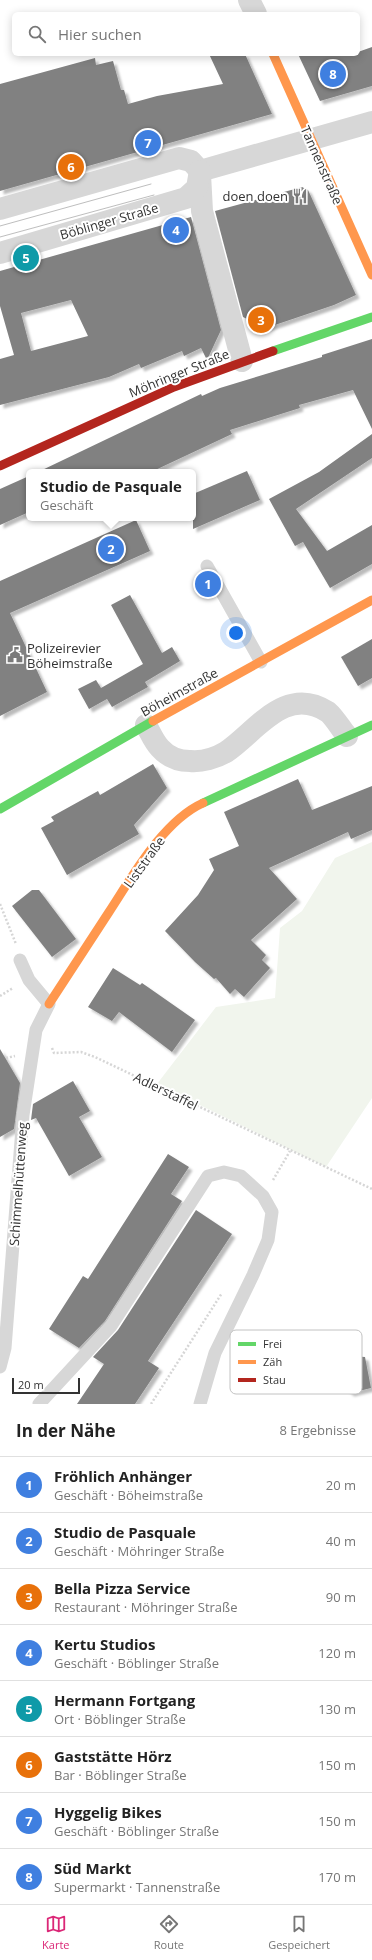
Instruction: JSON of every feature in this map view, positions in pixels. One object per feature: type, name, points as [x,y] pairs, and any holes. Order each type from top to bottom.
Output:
[{"type":"street","points":[[250,0],[255,12]]},
{"type":"street","name":"Tannenstraße","points":[[274,56],[372,275]]},
{"type":"street","points":[[200,171],[372,122]]},
{"type":"street","points":[[0,209],[179,158],[191,161],[200,171],[202,211],[242,361]]},
{"type":"street","name":"Böblinger Straße","points":[[0,253],[186,198],[197,188],[200,171]]},
{"type":"street","name":"Möhringer Straße","points":[[0,466],[174,387],[242,361],[372,317]]},
{"type":"street","name":"Böheimstraße","points":[[0,809],[146,725],[372,600]]},
{"type":"street","points":[[146,725],[160,748],[168,755],[181,761],[196,762],[225,753],[271,714],[284,707],[296,704],[313,706],[328,713],[347,736]]},
{"type":"street","name":"Liststraße","points":[[49,1004],[144,859],[154,845],[173,825],[196,806],[372,725]]},
{"type":"lane","points":[[207,566],[261,662]]},
{"type":"lane","points":[[20,960],[28,980],[49,1004]]},
{"type":"lane","name":"Schimmelhüttenweg","points":[[0,1367],[5,1348],[23,1115],[36,1030],[49,1004]]},
{"type":"lane","points":[[39,1404],[111,1326],[208,1176],[224,1172],[241,1176],[263,1196],[272,1212],[268,1240],[253,1276],[215,1353],[200,1404]]},
{"type":"path","points":[[0,904],[16,940]]},
{"type":"path","name":"Adlerstaffel","points":[[49,1044],[54,1053],[80,1052],[95,1057],[372,1189]]},
{"type":"path","points":[[263,1196],[290,1151]]},
{"type":"path","points":[[151,1404],[226,1287]]},
{"type":"shaded area","points":[[372,842],[372,1098],[326,1167],[157,1084],[216,1007],[275,998],[280,928],[302,911],[335,858]]},
{"type":"building","points":[[372,47],[372,86],[320,101],[299,56],[360,56],[360,51]]},
{"type":"building","points":[[210,56],[246,56],[272,114],[0,191],[0,84],[95,58],[96,65],[113,61],[121,90],[124,90],[128,104],[157,96],[223,84]]},
{"type":"building","points":[[302,187],[308,190],[356,295],[334,305],[266,328],[243,317],[215,211]]},
{"type":"building","points":[[191,217],[221,330],[207,360],[201,348],[184,356],[182,351],[141,368],[139,364],[109,377],[0,405],[0,359],[14,355],[0,306],[0,271]],"holes":[[[71,300],[88,336],[31,351],[21,313]]]},
{"type":"building","points":[[372,339],[372,429],[353,390],[299,405],[300,408],[230,430],[232,434],[157,469],[44,469],[201,394],[202,396],[220,388],[322,357],[322,355]]},
{"type":"building","points":[[372,434],[372,458],[296,509],[327,551],[372,525],[372,564],[330,588],[303,542],[295,546],[269,499],[319,472]]},
{"type":"building","points":[[247,471],[260,500],[193,529],[193,521],[196,521],[196,493]]},
{"type":"building","points":[[26,477],[26,513],[0,525],[0,489]]},
{"type":"building","points":[[134,521],[136,521],[150,551],[10,613],[47,692],[0,716],[0,581]]},
{"type":"building","points":[[130,595],[162,653],[172,647],[180,661],[145,682],[148,687],[112,707],[107,699],[89,709],[78,689],[96,680],[101,688],[143,664],[111,605]]},
{"type":"building","points":[[372,639],[372,678],[358,686],[341,657]]},
{"type":"building","points":[[153,764],[167,788],[134,825],[139,834],[67,875],[41,828],[54,821],[51,817],[98,791],[100,795]]},
{"type":"building","points":[[298,779],[312,810],[372,786],[372,830],[351,839],[348,832],[269,868],[297,899],[251,940],[266,955],[262,960],[270,968],[244,997],[235,989],[230,994],[216,978],[214,979],[195,962],[165,931],[198,895],[214,870],[209,859],[239,846],[224,812]]},
{"type":"building","points":[[32,890],[39,890],[76,939],[52,957],[12,906]]},
{"type":"building","points":[[113,968],[140,985],[142,983],[195,1020],[172,1052],[119,1012],[112,1021],[88,1007]]},
{"type":"building","points":[[0,1049],[20,1083],[14,1129],[0,1137]]},
{"type":"building","points":[[73,1081],[90,1111],[79,1117],[102,1157],[69,1176],[36,1118],[31,1120],[33,1104]]},
{"type":"building","points":[[168,1154],[189,1167],[171,1194],[182,1201],[105,1321],[79,1348],[49,1329],[83,1276],[88,1279]]},
{"type":"building","points":[[196,1210],[232,1234],[148,1361],[159,1368],[135,1404],[77,1404],[104,1364],[93,1357],[118,1330]]},
{"type":"building","points":[[362,1357],[365,1357],[371,1388],[362,1390]]},
{"type":"tram line","points":[[0,226],[151,184]]},
{"type":"tram line","points":[[0,237],[154,195]]},
{"type":"traffic: fast","points":[[273,351],[372,317]]},
{"type":"traffic: fast","points":[[0,809],[153,721]]},
{"type":"traffic: fast","points":[[203,803],[372,725]]},
{"type":"traffic: slow","points":[[274,56],[372,275]]},
{"type":"traffic: slow","points":[[153,721],[372,600]]},
{"type":"traffic: slow","points":[[49,1004],[138,867],[150,851],[162,836],[188,811],[203,803]]},
{"type":"traffic: jam","points":[[0,466],[174,387],[273,351]]},
{"type":"place","name":"Süd Markt","points":[[333,74]]},
{"type":"place","name":"Hyggelig Bikes","points":[[148,143]]},
{"type":"place","name":"Gaststätte Hörz","points":[[71,167]]},
{"type":"place","name":"doen doen","points":[[300,196]]},
{"type":"place","name":"Kertu Studios","points":[[176,230]]},
{"type":"place","name":"Hermann Fortgang","points":[[26,258]]},
{"type":"place","name":"Bella Pizza Service","points":[[261,320]]},
{"type":"place","name":"Studio de Pasquale","points":[[111,549]]},
{"type":"place","name":"Fröhlich Anhänger","points":[[208,584]]},
{"type":"place","name":"Polizeirevier Böheimstraße","points":[[15,655]]}]
